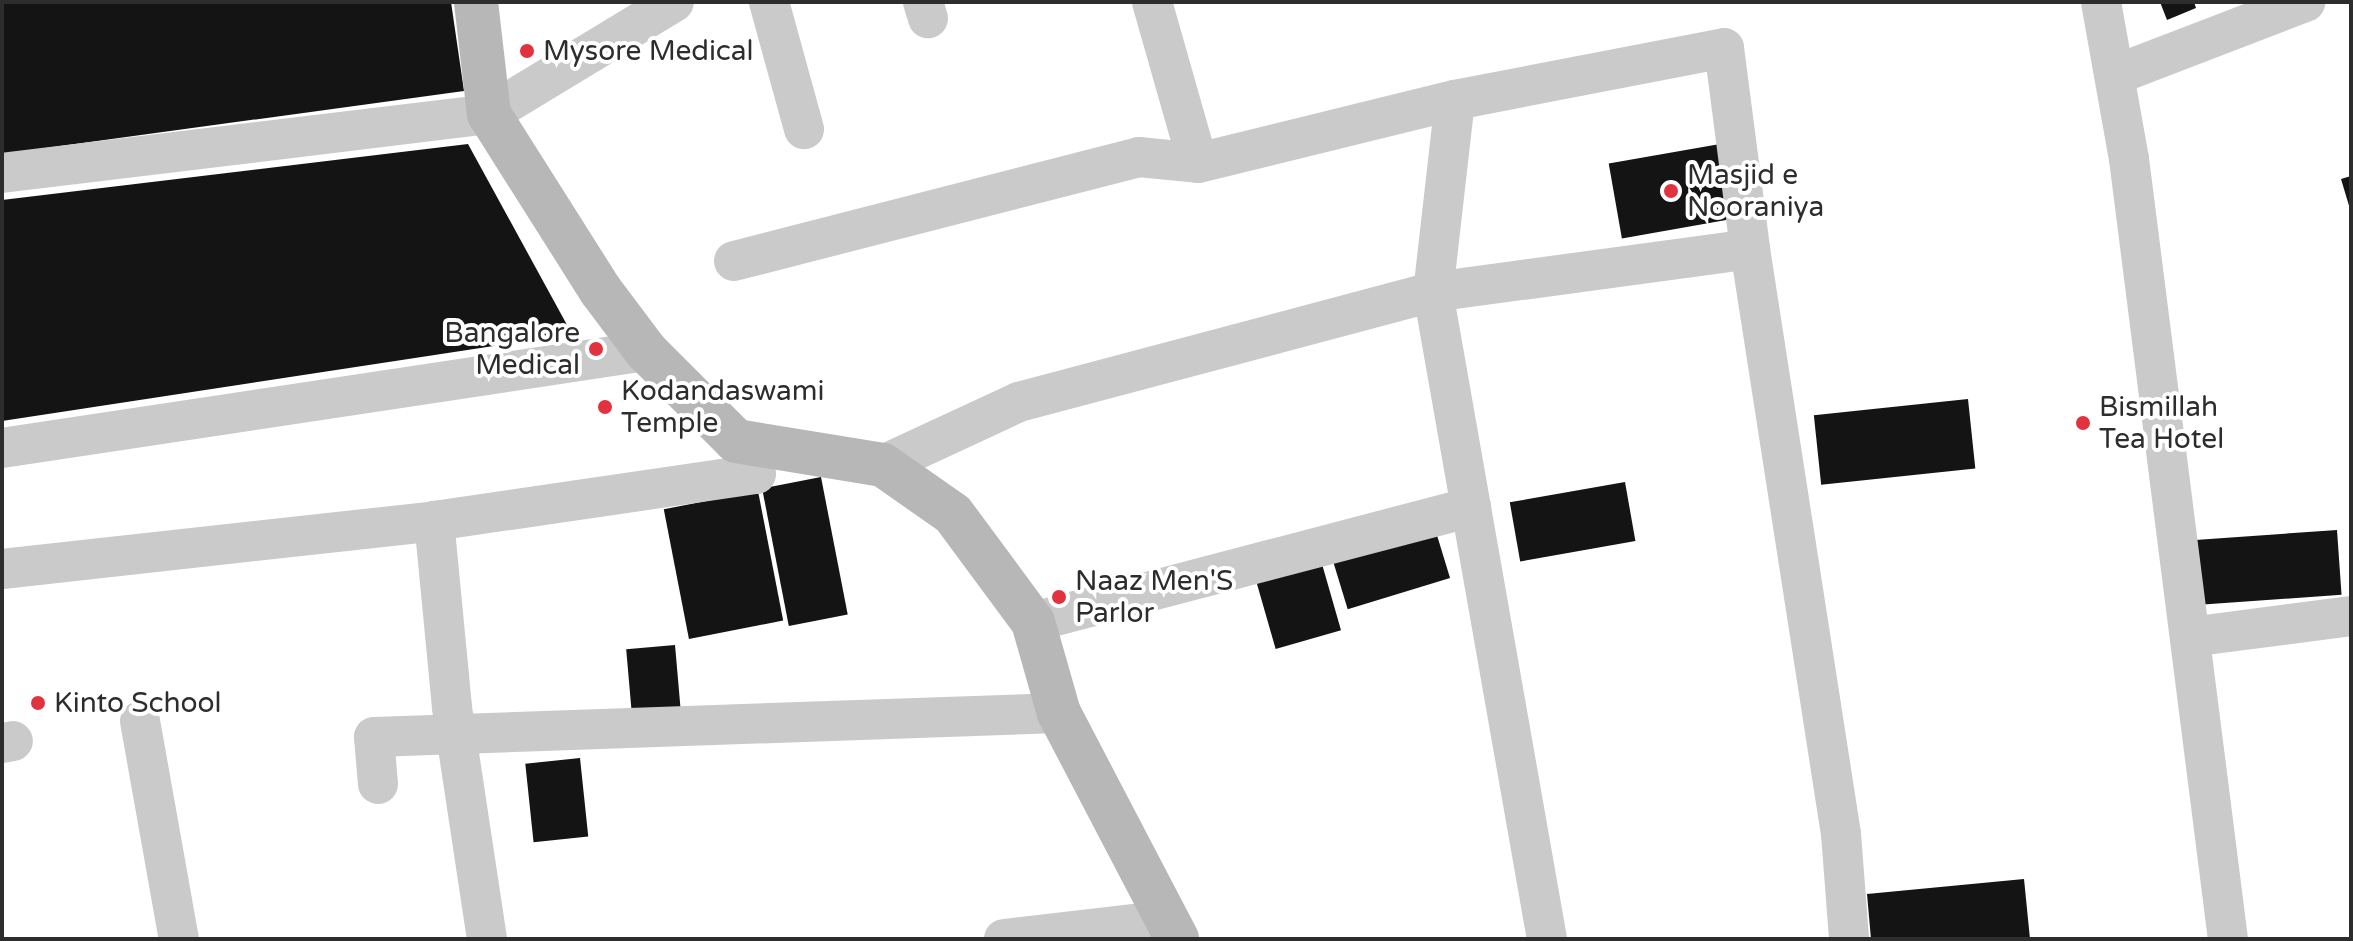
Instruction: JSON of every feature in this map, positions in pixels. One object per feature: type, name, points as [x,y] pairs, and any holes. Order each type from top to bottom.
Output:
[{"type":"street","points":[[2,569],[434,521],[756,474],[736,441],[646,351],[601,291],[489,114],[476,2]]},
{"type":"street","points":[[2,173],[489,114],[674,2]]},
{"type":"street","points":[[769,2],[804,129]]},
{"type":"street","points":[[1152,2],[1198,163]]},
{"type":"street","points":[[2101,2],[2115,75],[2228,939]]},
{"type":"street","points":[[2115,75],[2305,2]]},
{"type":"street","points":[[734,261],[1139,157],[1198,163],[1455,100],[1724,48],[1750,249],[1841,834],[1849,939]]},
{"type":"street","points":[[1455,100],[1433,292],[1547,939]]},
{"type":"street","points":[[883,465],[1019,402],[1433,292],[1750,249]]},
{"type":"street","points":[[2,448],[646,351]]},
{"type":"street","points":[[736,441],[883,465],[953,514],[1033,622],[1059,713],[1173,929],[1004,939]]},
{"type":"street","points":[[1033,622],[1471,507]]},
{"type":"street","points":[[434,521],[457,735],[487,939]]},
{"type":"street","points":[[2190,637],[2351,616]]},
{"type":"street","points":[[378,784],[374,737],[1059,713]]},
{"type":"street","points":[[140,721],[179,939]]},
{"type":"building","points":[[2,2],[451,2],[464,91],[2,154]]},
{"type":"building","points":[[2160,2],[2194,2],[2196,8],[2167,20]]},
{"type":"building","points":[[468,144],[572,334],[2,421],[2,200]]},
{"type":"building","name":"Masjid e Nooraniya","points":[[1720,144],[1733,219],[1622,238],[1609,164]]},
{"type":"building","points":[[2351,176],[2351,209],[2350,209],[2341,179]]},
{"type":"building","points":[[1968,399],[1975,469],[1821,485],[1814,415]]},
{"type":"building","points":[[821,477],[848,614],[789,626],[762,488]]},
{"type":"building","points":[[1625,482],[1635,541],[1520,561],[1510,502]]},
{"type":"building","points":[[758,491],[783,621],[689,639],[664,509]]},
{"type":"building","points":[[2337,530],[2342,595],[2200,605],[2195,540]]},
{"type":"building","points":[[1436,532],[1450,578],[1348,609],[1334,563]]},
{"type":"building","points":[[1322,564],[1341,630],[1276,649],[1257,583]]},
{"type":"building","points":[[675,645],[681,717],[632,721],[626,649]]},
{"type":"building","points":[[580,758],[588,837],[534,842],[525,764]]},
{"type":"building","points":[[2024,879],[2030,939],[1871,939],[1867,894]]},
{"type":"place","name":"Mysore Medical","points":[[527,51]]},
{"type":"place","name":"Masjid e Nooraniya","points":[[1671,191]]},
{"type":"place","name":"Bangalore Medical","points":[[596,349]]},
{"type":"place","name":"Kodandaswami Temple","points":[[605,407]]},
{"type":"place","name":"Bismillah Tea Hotel","points":[[2083,423]]},
{"type":"place","name":"Naaz Men'S Parlor","points":[[1059,597]]},
{"type":"place","name":"Kinto School","points":[[38,703]]}]
